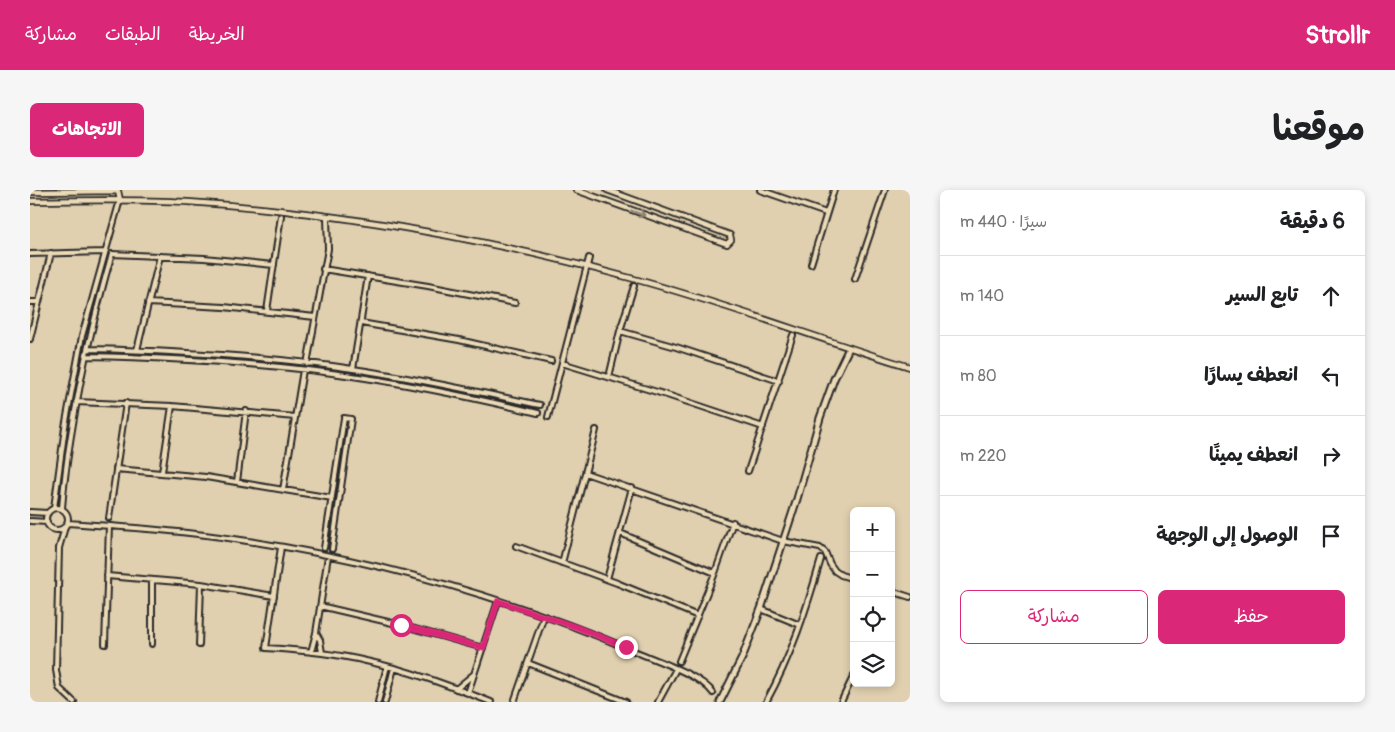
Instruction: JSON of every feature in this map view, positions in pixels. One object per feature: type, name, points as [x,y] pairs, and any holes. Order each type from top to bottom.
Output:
[{"type":"main road","points":[[720,702],[742,658],[760,609],[802,482],[820,418],[834,379],[849,348]]},
{"type":"street","points":[[576,190],[728,244],[731,240],[730,235],[607,190]]},
{"type":"street","points":[[760,190],[826,213]]},
{"type":"street","points":[[811,264],[834,190]]},
{"type":"street","points":[[855,280],[886,190]]},
{"type":"street","points":[[30,192],[118,191],[120,200],[87,313],[75,366],[54,508]]},
{"type":"street","points":[[30,201],[120,200],[226,205],[327,217],[482,242],[587,266],[698,298],[910,367]]},
{"type":"street","points":[[268,311],[281,216]]},
{"type":"street","points":[[307,364],[328,244],[327,217]]},
{"type":"street","points":[[30,254],[104,252]]},
{"type":"street","points":[[30,339],[52,254]]},
{"type":"street","points":[[74,702],[59,688],[56,668],[59,548],[68,522],[68,515],[62,508],[76,402],[96,308],[112,254],[226,259],[274,265]]},
{"type":"street","points":[[137,350],[160,256]]},
{"type":"street","points":[[548,417],[589,258]]},
{"type":"street","points":[[323,269],[515,303]]},
{"type":"street","points":[[353,368],[368,276]]},
{"type":"street","points":[[609,377],[620,331],[634,286]]},
{"type":"street","points":[[30,302],[39,302]]},
{"type":"street","points":[[148,303],[268,311],[315,317]]},
{"type":"street","points":[[360,323],[459,340],[551,361]]},
{"type":"street","points":[[620,331],[676,347],[779,382]]},
{"type":"street","points":[[748,471],[793,335]]},
{"type":"street","points":[[88,349],[214,354],[353,368],[540,405]]},
{"type":"street","points":[[112,356],[114,349]]},
{"type":"street","points":[[86,356],[216,361],[303,370],[414,386],[538,412]]},
{"type":"street","points":[[562,362],[763,427]]},
{"type":"street","points":[[283,490],[303,370]]},
{"type":"street","points":[[516,408],[518,400]]},
{"type":"street","points":[[76,402],[126,403],[246,411],[295,417]]},
{"type":"street","points":[[109,518],[126,403]]},
{"type":"street","points":[[162,472],[172,406]]},
{"type":"street","points":[[237,482],[246,411]]},
{"type":"street","points":[[324,548],[344,418],[351,419],[332,549]]},
{"type":"street","points":[[562,563],[596,430]]},
{"type":"street","points":[[116,469],[162,472],[237,482],[332,498]]},
{"type":"street","points":[[585,473],[783,540],[808,544],[822,549],[835,571],[850,578]]},
{"type":"street","points":[[607,579],[632,488]]},
{"type":"street","points":[[30,512],[48,513],[54,508],[62,508]]},
{"type":"street","points":[[48,513],[47,522],[51,528],[55,530],[65,527]]},
{"type":"street","points":[[30,521],[47,522]]},
{"type":"street","points":[[68,522],[200,534],[328,556],[420,578],[498,601],[601,637],[676,669],[698,680],[714,693]]},
{"type":"street","points":[[679,661],[716,574],[732,522]]},
{"type":"street","points":[[328,524],[335,525]]},
{"type":"street","points":[[104,644],[109,526]]},
{"type":"street","points":[[620,533],[716,574]]},
{"type":"street","points":[[516,546],[607,579],[698,616]]},
{"type":"street","points":[[281,547],[266,648],[322,653],[387,666],[456,688],[490,702]]},
{"type":"street","points":[[311,652],[328,556]]},
{"type":"street","points":[[774,702],[767,700],[785,666],[822,559]]},
{"type":"street","points":[[107,576],[201,584],[274,596]]},
{"type":"street","points":[[152,580],[152,644]]},
{"type":"street","points":[[199,645],[201,584]]},
{"type":"street","points":[[895,592],[910,597]]},
{"type":"street","points":[[468,693],[498,601]]},
{"type":"street","points":[[320,606],[401,625],[483,648]]},
{"type":"street","points":[[760,609],[800,625]]},
{"type":"street","points":[[514,702],[544,616]]},
{"type":"street","points":[[316,632],[322,653]]},
{"type":"street","points":[[528,662],[626,702]]},
{"type":"street","points":[[378,702],[387,666]]},
{"type":"street","points":[[385,702],[394,668]]},
{"type":"street","points":[[658,702],[676,669]]},
{"type":"street","points":[[456,688],[474,674]]},
{"type":"street","points":[[841,702],[850,683]]},
{"type":"route","points":[[401,625],[483,648],[498,601],[576,627],[626,647]]}]
